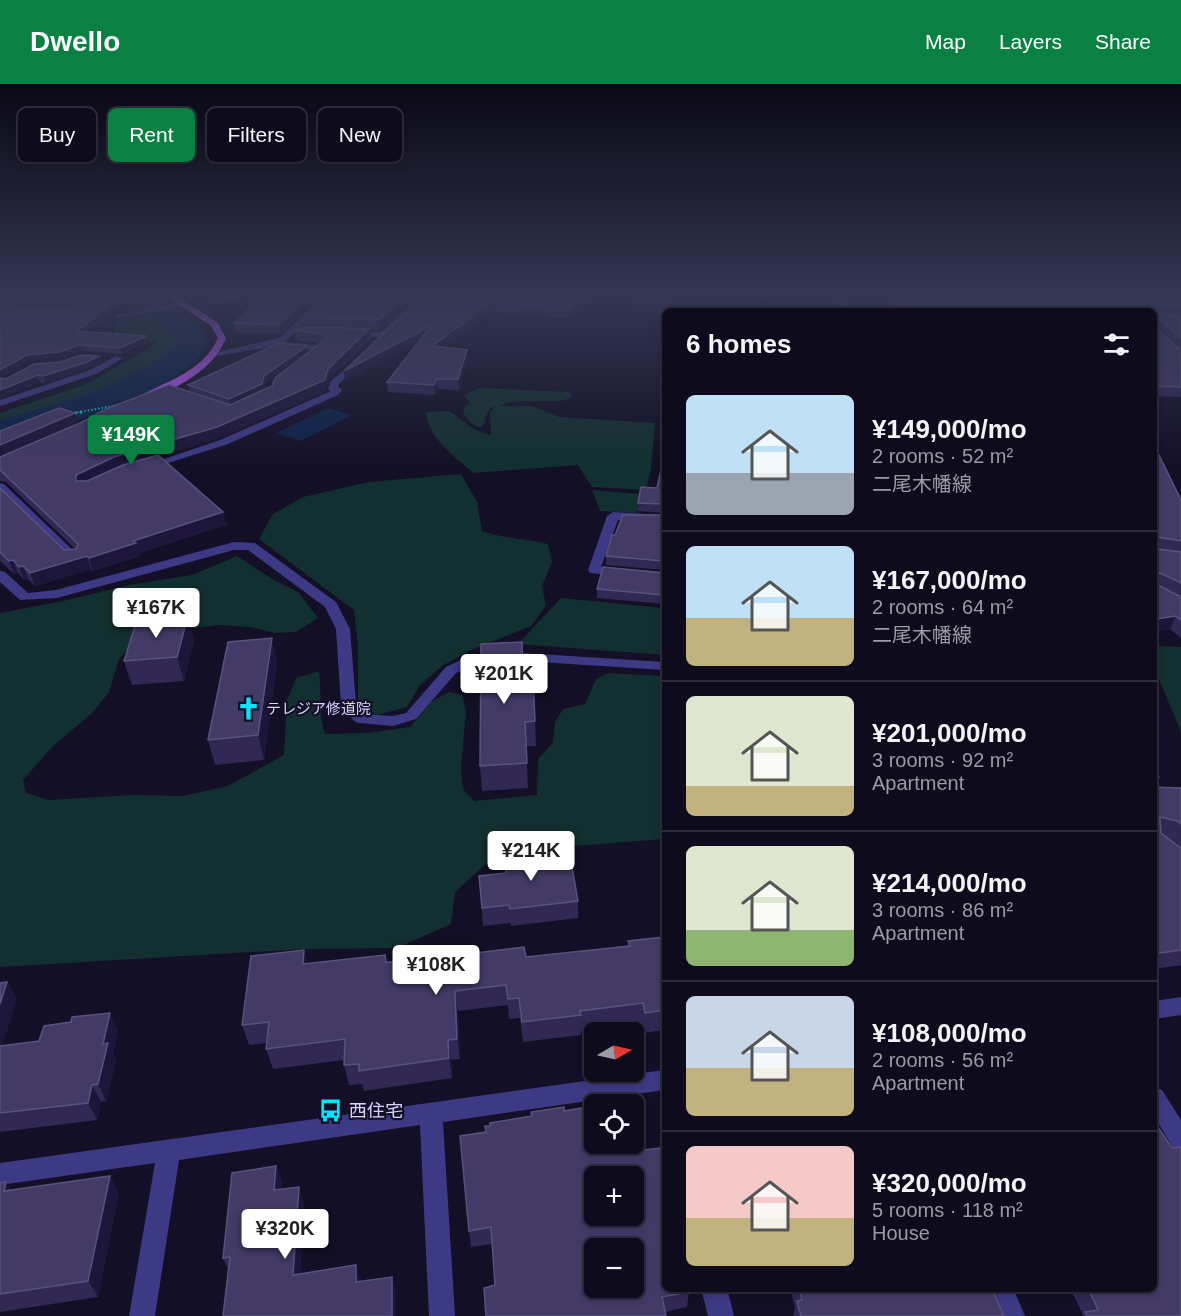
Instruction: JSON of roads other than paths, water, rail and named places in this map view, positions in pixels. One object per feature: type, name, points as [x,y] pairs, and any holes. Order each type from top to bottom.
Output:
[{"type":"main road","points":[[133,402],[201,366],[217,353]]},
{"type":"street","points":[[304,361],[316,352]]},
{"type":"street","points":[[133,470],[224,442],[335,393],[337,390],[333,388],[334,383],[365,352]]},
{"type":"street","points":[[0,403],[93,372],[119,358],[100,357]]},
{"type":"street","points":[[24,383],[34,384],[40,389]]},
{"type":"street","points":[[163,387],[181,393]]},
{"type":"street","points":[[0,486],[74,558]]},
{"type":"street","points":[[662,519],[613,516],[594,570],[662,576]]},
{"type":"street","points":[[0,575],[25,597],[57,594],[234,546],[252,546],[332,604],[343,629],[349,705],[359,718],[393,721],[411,716],[451,670],[470,661],[492,655],[662,666]]},
{"type":"street","points":[[1157,1010],[1181,1006]]},
{"type":"street","points":[[0,1174],[432,1112],[662,1083]]},
{"type":"street","points":[[1157,1102],[1181,1140]]},
{"type":"street","points":[[432,1112],[442,1316]]},
{"type":"street","points":[[142,1316],[169,1149]]},
{"type":"street","points":[[715,1292],[721,1316]]},
{"type":"street","points":[[1002,1292],[1012,1316]]},
{"type":"water","points":[[328,408],[352,415],[301,441],[276,433]]},
{"type":"waterway","points":[[0,431],[77,409],[126,391],[150,379],[185,352]]},
{"type":"place","name":"テレジア修道院","points":[[248,708]]},
{"type":"place","name":"西住宅","points":[[331,1111]]}]
